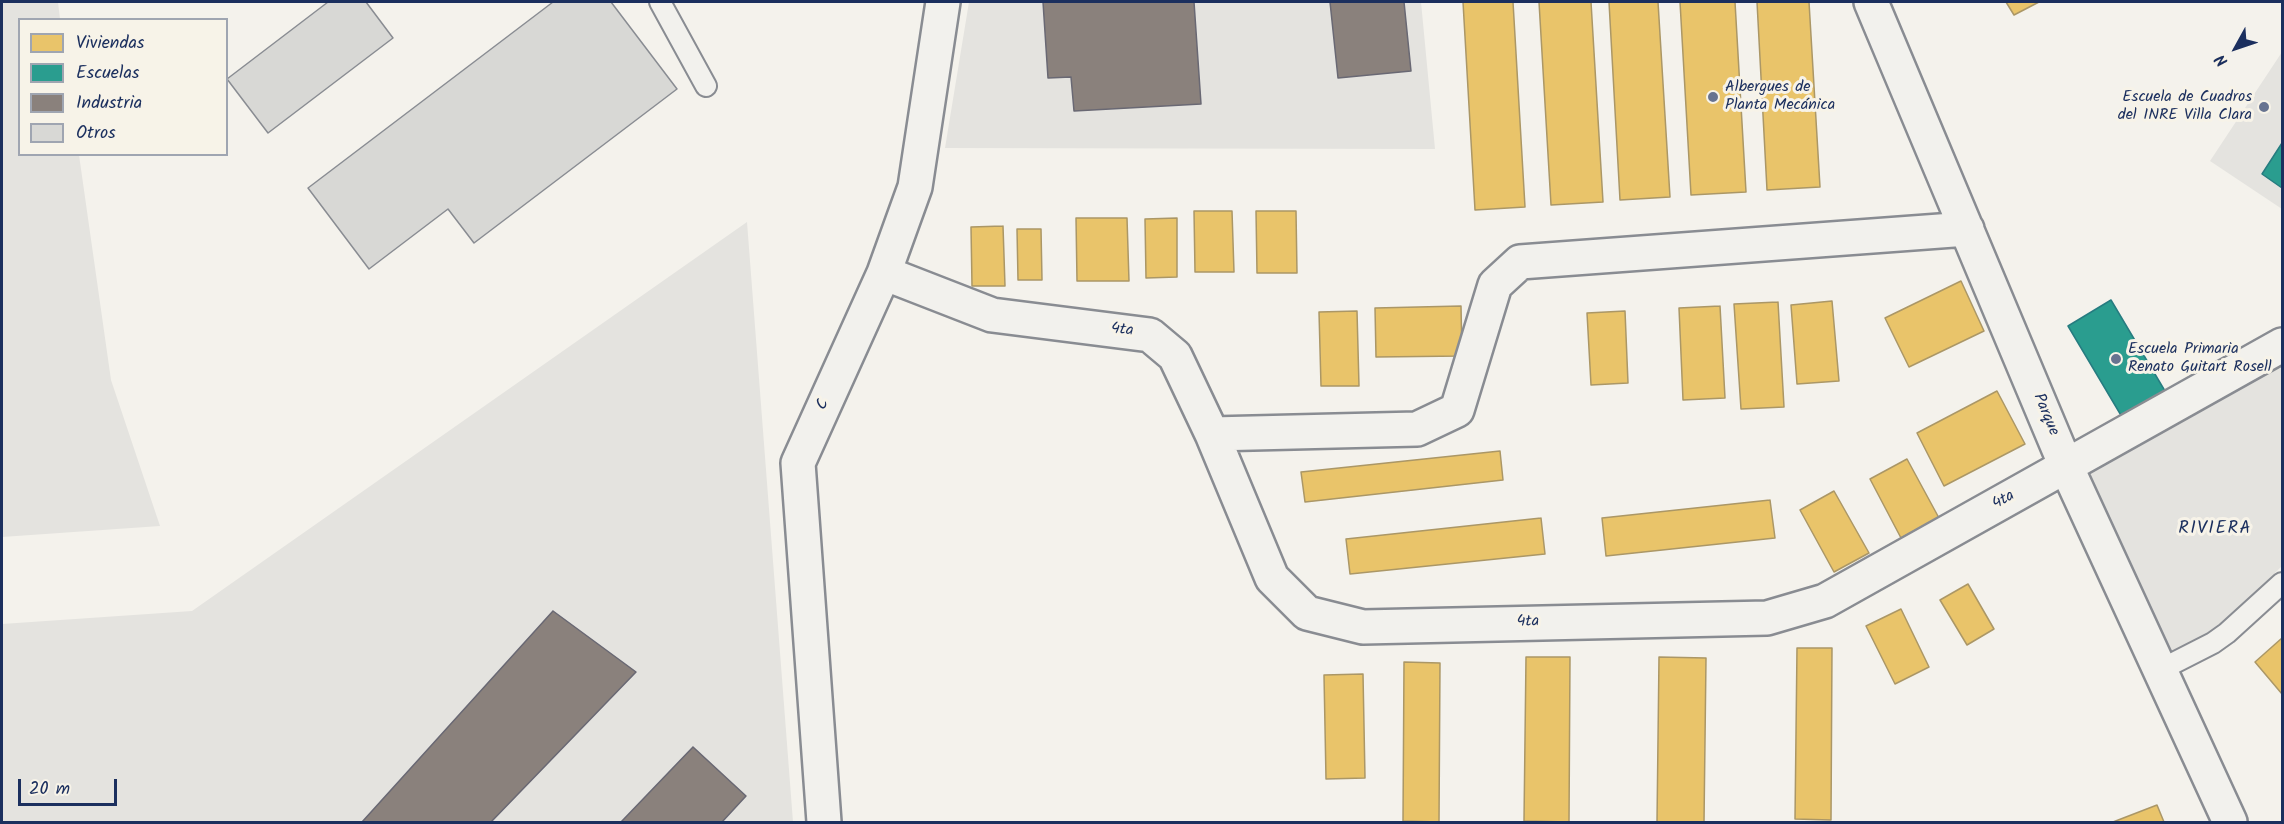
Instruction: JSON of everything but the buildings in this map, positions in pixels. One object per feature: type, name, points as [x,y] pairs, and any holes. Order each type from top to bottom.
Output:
[{"type":"street","name":"C","points":[[824,822],[798,463],[884,273],[915,187],[943,2]]},
{"type":"street","name":"Parque","points":[[1871,2],[2066,466],[2230,822]]},
{"type":"street","points":[[1212,434],[1417,429],[1457,410],[1495,285],[1520,262],[1967,229]]},
{"type":"street","name":"4ta","points":[[884,273],[992,315],[1150,335],[1175,356],[1212,434],[1272,578],[1307,612],[1363,627],[1767,618],[1825,602],[2283,345]]},
{"type":"lane","points":[[660,2],[706,86]]},
{"type":"lane","points":[[2160,670],[2220,638],[2283,583]]},
{"type":"shaded area","points":[[2,2],[58,2],[60,18],[18,18],[18,156],[79,156],[111,380],[160,526],[2,537]]},
{"type":"shaded area","points":[[969,2],[1421,2],[1435,149],[945,148]]},
{"type":"shaded area","name":"Escuela de Cuadros del INRE Villa Clara","points":[[2282,52],[2282,209],[2210,161]]},
{"type":"shaded area","points":[[747,222],[793,822],[2,822],[2,624],[192,611]]},
{"type":"shaded area","points":[[2282,358],[2282,566],[2222,625],[2166,653],[2078,466]]},
{"type":"place","name":"Albergues de Planta Mecánica","points":[[1713,97]]},
{"type":"place","name":"Escuela de Cuadros del INRE Villa Clara","points":[[2264,107]]},
{"type":"place","name":"Escuela Primaria Renato Guitart Rosell","points":[[2116,359]]},
{"type":"district","name":"RIVIERA","points":[[2215,530]]}]
